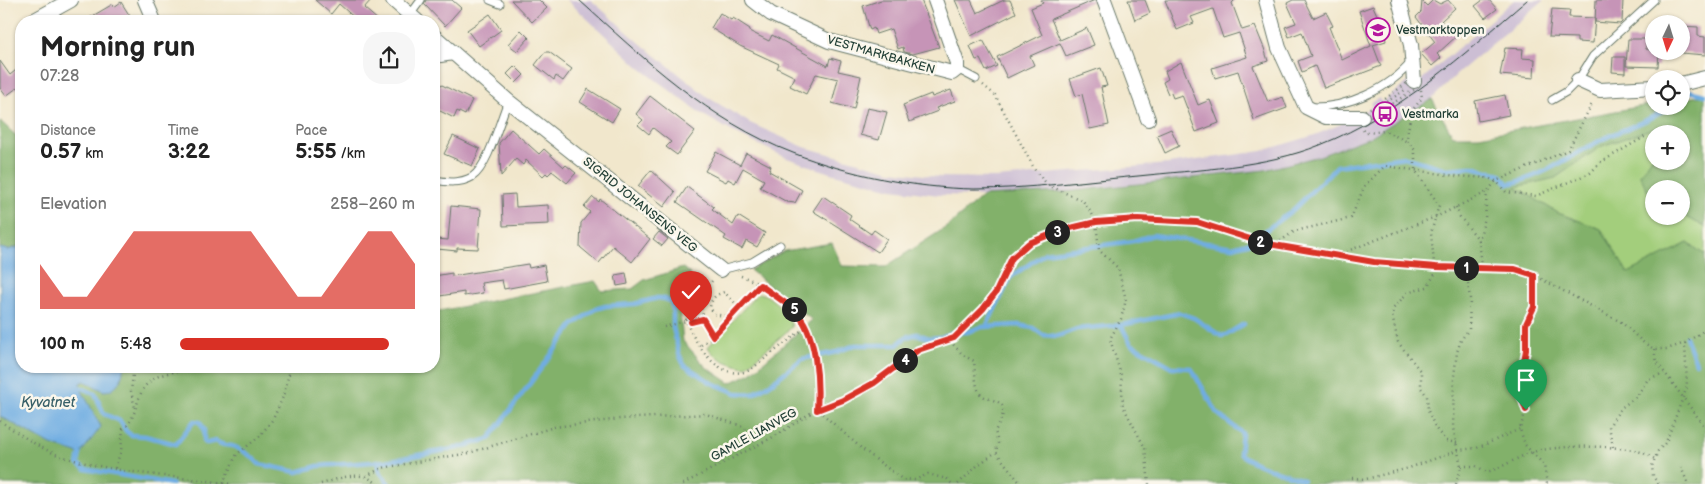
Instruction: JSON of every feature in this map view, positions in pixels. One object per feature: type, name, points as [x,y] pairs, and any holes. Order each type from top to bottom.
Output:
[{"type":"street","points":[[44,15],[71,0]]},
{"type":"street","points":[[145,0],[151,15]]},
{"type":"street","points":[[393,0],[410,15]]},
{"type":"street","name":"VESTMARKBAKKEN","points":[[753,0],[771,14],[829,41],[945,73],[952,73],[957,69]]},
{"type":"street","points":[[935,0],[957,63],[957,69]]},
{"type":"street","points":[[1104,0],[1148,119]]},
{"type":"street","points":[[1266,0],[1279,48],[1304,104],[1326,117],[1362,116]]},
{"type":"street","points":[[1400,0],[1413,59],[1412,83]]},
{"type":"street","name":"SIGRID JOHANSENS VEG","points":[[440,41],[508,100],[721,270]]},
{"type":"street","points":[[440,55],[454,53]]},
{"type":"street","points":[[1690,82],[1705,78]]},
{"type":"street","points":[[1578,80],[1600,90],[1645,88]]},
{"type":"lane","points":[[415,15],[421,0]]},
{"type":"lane","points":[[490,0],[500,4]]},
{"type":"lane","points":[[1552,100],[1566,92],[1578,80],[1593,56],[1654,0]]},
{"type":"lane","points":[[1304,104],[1338,103],[1367,94],[1389,83],[1404,72],[1413,59]]},
{"type":"lane","points":[[957,69],[976,79]]},
{"type":"lane","points":[[440,181],[451,183],[471,178],[482,167],[508,100]]},
{"type":"lane","points":[[721,270],[752,262],[780,245]]},
{"type":"path","points":[[976,79],[995,95],[1036,172],[1048,185],[1083,201],[1096,222],[1099,250],[1118,268],[1126,300],[1121,319],[1110,339],[1121,375],[1122,406],[1145,448],[1149,484]]},
{"type":"path","points":[[1412,83],[1414,90],[1388,108],[1364,121],[1362,116],[1382,106],[1412,83]]},
{"type":"path","points":[[1408,142],[1411,112],[1422,98],[1421,89],[1412,83]]},
{"type":"path","points":[[1275,245],[1295,231],[1351,218],[1365,185],[1385,166],[1496,181],[1568,150],[1600,90]]},
{"type":"path","points":[[1380,131],[1408,142],[1415,150],[1415,170],[1439,205],[1438,216],[1431,233],[1436,267],[1434,274],[1427,287],[1407,293],[1393,309],[1392,315],[1398,342],[1421,372],[1421,388],[1427,396],[1428,411],[1436,429],[1446,441],[1458,443]]},
{"type":"path","points":[[1496,181],[1506,192],[1536,196],[1590,173],[1601,162],[1645,137]]},
{"type":"path","points":[[1336,255],[1438,216],[1487,192],[1496,181]]},
{"type":"path","points":[[1482,266],[1479,240],[1485,218],[1487,192]]},
{"type":"path","points":[[1456,207],[1460,218],[1479,240]]},
{"type":"path","name":"GAMLE LIANVEG","points":[[683,484],[817,410],[843,400],[874,383],[918,350],[950,340],[983,309],[996,292],[1012,258],[1029,243],[1062,230],[1096,222],[1138,219],[1197,222],[1275,245]]},
{"type":"path","points":[[1275,245],[1374,262],[1436,267],[1466,268],[1482,266],[1515,269],[1534,275],[1621,322],[1644,343],[1654,349],[1667,349],[1685,343],[1705,330]]},
{"type":"path","points":[[1456,484],[1461,466],[1454,428],[1454,376],[1457,352],[1461,340],[1469,329],[1470,299],[1466,268]]},
{"type":"path","points":[[713,336],[703,319],[700,301],[705,289],[721,270],[744,276],[760,285],[795,311],[806,327],[817,371],[817,410],[902,479],[915,480],[928,474],[947,479],[952,484]]},
{"type":"path","points":[[1534,275],[1534,307],[1526,324],[1526,350],[1519,389],[1526,410],[1520,429],[1525,445],[1544,465],[1547,484]]},
{"type":"path","points":[[701,345],[713,336],[738,306],[760,285]]},
{"type":"path","points":[[730,316],[714,314],[710,307],[712,300],[717,294],[724,292],[738,306]]},
{"type":"path","points":[[672,296],[700,301]]},
{"type":"path","points":[[688,300],[686,321],[710,361],[731,372],[743,373],[750,370],[806,327]]},
{"type":"path","points":[[664,327],[668,324],[686,321],[694,322],[703,319]]},
{"type":"path","points":[[950,340],[963,355],[974,360],[978,391],[982,396],[996,399],[1003,408],[1002,420],[995,432],[998,443],[996,452],[978,465],[958,484]]},
{"type":"path","points":[[1658,484],[1653,476],[1652,466],[1666,442],[1687,386],[1685,343]]},
{"type":"path","points":[[1654,349],[1656,361],[1705,427]]},
{"type":"path","points":[[133,373],[131,391],[135,409]]},
{"type":"path","points":[[115,468],[121,451],[123,429],[129,426],[140,396],[149,382],[160,375],[171,373]]},
{"type":"path","points":[[223,483],[237,454],[259,437],[273,419],[283,398],[289,373]]},
{"type":"path","points":[[1614,448],[1609,426],[1621,408],[1638,396],[1648,379],[1664,373]]},
{"type":"path","points":[[366,476],[382,468],[469,453],[554,427],[630,419],[706,414],[744,427],[757,444]]},
{"type":"path","points":[[0,422],[49,451],[64,457],[115,468],[231,484]]},
{"type":"path","points":[[1352,478],[1366,479],[1400,470],[1459,450],[1476,448],[1520,429]]},
{"type":"path","points":[[1461,466],[1476,466],[1487,472],[1506,466],[1533,452],[1554,448],[1614,448],[1639,451],[1655,459]]},
{"type":"path","points":[[996,452],[1021,484]]},
{"type":"path","points":[[1681,467],[1688,484]]},
{"type":"path","points":[[320,484],[354,475],[366,476],[377,484]]},
{"type":"shaded area","points":[[567,0],[591,0],[640,43],[709,98],[750,123],[804,147],[891,171],[939,177],[996,178],[1168,164],[1262,151],[1315,135],[1341,124],[1366,110],[1372,106],[1371,103],[1379,98],[1381,102],[1408,82],[1420,81],[1514,0],[1544,0],[1456,75],[1432,99],[1370,137],[1320,156],[1265,170],[1066,192],[983,196],[939,195],[892,189],[830,173],[787,158],[738,135],[700,113],[640,68]]},
{"type":"green space","points":[[1705,95],[1705,227],[1690,219],[1690,180],[1645,180],[1645,186],[1640,175],[1645,168],[1645,170],[1690,170],[1690,125],[1645,125],[1645,131],[1602,146],[1555,178],[1516,187],[1558,213],[1601,229],[1628,273],[1688,243],[1705,255],[1705,484],[0,484],[0,416],[51,445],[80,387],[80,383],[84,381],[104,391],[121,380],[122,373],[440,373],[440,311],[595,281],[602,291],[632,289],[644,280],[683,268],[690,274],[679,303],[683,341],[706,367],[730,383],[751,373],[812,320],[750,270],[784,251],[832,243],[842,266],[885,267],[948,226],[983,196],[1066,192],[1265,170],[1320,156],[1370,137],[1432,99],[1453,136],[1479,136],[1645,106],[1645,115],[1690,115],[1690,98]]},
{"type":"green space","points":[[0,121],[15,135],[15,247],[8,250],[0,248]]},
{"type":"green space","points":[[1645,130],[1645,168],[1640,175],[1645,184],[1645,225],[1690,225],[1690,219],[1705,227],[1705,255],[1688,243],[1628,274],[1601,229],[1558,213],[1515,187],[1555,178],[1602,146]]},
{"type":"green space","points":[[758,293],[769,297],[779,306],[788,317],[792,327],[746,367],[719,358],[708,347]]},
{"type":"water","name":"Kyvatnet","points":[[0,248],[8,250],[15,248],[15,373],[122,373],[121,380],[112,390],[104,391],[84,381],[80,383],[80,387],[101,427],[80,454],[51,445],[0,416]]},
{"type":"building","points":[[315,0],[371,0],[364,8],[372,15],[351,15],[339,4],[331,14]]},
{"type":"building","points":[[426,0],[452,0],[461,8],[445,26],[440,21],[440,15],[434,15],[424,4]]},
{"type":"building","points":[[511,0],[539,0],[547,8],[532,22]]},
{"type":"building","points":[[881,0],[921,0],[939,47],[913,54],[904,52],[903,47],[898,49],[891,29],[876,34],[874,28],[870,30],[863,6]]},
{"type":"building","points":[[955,0],[971,0],[977,13],[1004,0],[1010,0],[1016,13],[971,36]]},
{"type":"building","points":[[1041,0],[1095,0],[1051,19],[1060,40],[1087,28],[1094,45],[1066,56],[1060,43],[1030,56],[1034,65],[1007,78],[997,57],[1042,35],[1031,8],[1043,3]]},
{"type":"building","points":[[1128,0],[1145,0],[1150,13],[1135,20]]},
{"type":"building","points":[[1165,0],[1235,0],[1232,3],[1242,30],[1255,26],[1264,48],[1268,61],[1253,66],[1268,102],[1283,97],[1287,108],[1254,120],[1238,71],[1215,78],[1212,68],[1247,57],[1239,33],[1223,38],[1213,9],[1191,17],[1194,23],[1177,30]]},
{"type":"building","points":[[1293,0],[1304,0],[1313,18],[1326,12],[1333,26],[1329,27],[1342,60],[1371,46],[1359,11],[1373,6],[1386,35],[1386,41],[1373,45],[1381,66],[1324,88],[1315,66],[1302,72],[1298,61],[1311,56],[1302,32],[1289,37],[1285,27],[1296,23],[1287,3]]},
{"type":"building","points":[[1433,0],[1440,4],[1448,0],[1455,8],[1441,21],[1449,29],[1452,27],[1459,34],[1437,54],[1441,58],[1432,66],[1421,54],[1435,42],[1416,17],[1421,12],[1422,1],[1427,6]]},
{"type":"building","points":[[1483,0],[1489,0],[1497,9],[1485,18],[1475,6]]},
{"type":"building","points":[[1596,0],[1623,0],[1622,22],[1620,24],[1595,22]]},
{"type":"building","points":[[121,2],[129,15],[94,15],[113,4],[114,7]]},
{"type":"building","points":[[1552,9],[1570,10],[1569,17],[1595,18],[1593,43],[1577,42],[1577,38],[1549,37]]},
{"type":"building","points":[[720,13],[731,20],[733,18],[750,29],[749,31],[769,41],[772,35],[828,66],[830,58],[841,61],[838,71],[861,76],[854,109],[832,103],[838,79],[816,74],[806,94],[790,86],[795,77],[777,68],[779,64],[740,46],[711,28]]},
{"type":"building","points":[[490,14],[501,30],[479,46],[467,30]]},
{"type":"building","points":[[1690,27],[1698,27],[1698,36],[1705,37],[1705,55],[1690,54]]},
{"type":"building","points":[[521,30],[529,38],[517,51],[508,44]]},
{"type":"building","points":[[1628,39],[1645,39],[1645,60],[1658,60],[1658,67],[1626,66]]},
{"type":"building","points":[[983,40],[997,66],[986,71],[980,59],[976,60],[970,46]]},
{"type":"building","points":[[1505,48],[1523,49],[1522,58],[1535,59],[1534,78],[1500,75]]},
{"type":"building","points":[[545,52],[549,52],[572,69],[563,81],[556,76],[554,80],[535,65]]},
{"type":"building","points":[[1613,57],[1625,57],[1625,73],[1612,72]]},
{"type":"building","points":[[0,61],[10,75],[15,71],[15,89],[6,96],[0,88]]},
{"type":"building","points":[[1181,62],[1198,105],[1210,100],[1219,123],[1196,132],[1182,95],[1173,98],[1171,93],[1168,94],[1163,82],[1168,79],[1165,71]]},
{"type":"building","points":[[515,66],[524,75],[516,83],[507,74]]},
{"type":"building","points":[[1101,68],[1107,86],[1101,87],[1109,125],[1090,129],[1082,94],[1076,96],[1070,79]]},
{"type":"building","points":[[440,84],[472,100],[465,115],[457,111],[454,118],[440,111]]},
{"type":"building","points":[[588,89],[620,109],[612,122],[580,102]]},
{"type":"building","points":[[951,90],[955,101],[936,108],[938,111],[909,122],[903,105],[931,94],[932,97]]},
{"type":"building","points":[[1505,95],[1509,115],[1478,121],[1475,101]]},
{"type":"building","points":[[650,96],[695,131],[677,155],[666,147],[671,142],[653,128],[649,134],[638,125],[643,120],[636,114]]},
{"type":"building","points":[[867,108],[887,112],[879,140],[860,135]]},
{"type":"building","points":[[511,129],[539,154],[544,149],[564,167],[566,165],[576,173],[567,183],[552,171],[548,175],[546,173],[543,176],[526,160],[523,165],[516,159],[501,176],[499,143]]},
{"type":"building","points":[[1171,129],[1179,146],[1165,153],[1157,135]]},
{"type":"building","points":[[453,136],[480,149],[472,166],[444,154]]},
{"type":"building","points":[[716,152],[740,165],[746,153],[771,166],[769,171],[802,190],[795,203],[787,202],[760,187],[764,180],[743,168],[735,183],[728,179],[726,182],[705,171]]},
{"type":"building","points":[[651,170],[675,192],[664,207],[638,186]]},
{"type":"building","points":[[687,187],[714,207],[712,209],[733,225],[738,216],[765,233],[757,247],[746,241],[742,249],[724,239],[726,236],[677,202]]},
{"type":"building","points":[[515,194],[516,207],[548,205],[549,224],[503,226],[502,195]]},
{"type":"building","points":[[823,196],[851,215],[849,219],[871,234],[874,230],[887,239],[878,252],[813,211]]},
{"type":"building","points":[[593,197],[599,202],[600,199],[650,239],[632,262],[613,246],[599,263],[580,247],[581,223],[590,212],[584,207]]},
{"type":"building","points":[[451,206],[481,209],[478,249],[457,248],[457,251],[440,249],[440,239],[448,240]]},
{"type":"building","points":[[659,232],[668,239],[662,246],[653,239]]},
{"type":"building","points":[[528,264],[529,268],[544,265],[547,281],[504,289],[502,280],[481,283],[483,293],[464,296],[464,292],[440,296],[440,275],[452,273],[452,276]]},
{"type":"building","points":[[626,273],[628,284],[617,286],[615,275]]},
{"type":"waterway","points":[[1690,91],[1705,95]]},
{"type":"waterway","points":[[1257,237],[1294,209],[1337,166],[1405,157],[1446,169],[1472,167],[1500,174],[1508,184],[1546,171],[1605,138],[1656,115]]},
{"type":"waterway","points":[[986,327],[1011,277],[1045,253],[1133,241],[1153,235],[1233,247],[1251,242]]},
{"type":"waterway","points":[[80,387],[95,394],[104,414],[120,421],[131,435],[145,436],[176,444],[194,421],[200,422],[204,430],[204,442],[216,441],[223,445],[235,447],[248,454],[259,464],[297,472],[318,466],[386,461],[458,448],[489,439],[573,325],[595,309],[606,306],[634,304],[658,298],[671,302],[673,327],[679,354],[684,365],[712,383],[736,393],[753,394],[770,384],[802,359],[837,352],[855,345],[897,345],[906,337],[917,334],[929,338],[941,337],[951,333],[967,332],[982,327],[1018,325],[1033,328],[1043,335],[1058,336],[1077,329],[1121,325],[1131,344],[1172,367],[1191,368],[1217,413],[1242,433],[1240,454],[1262,466],[1303,480]]},
{"type":"waterway","points":[[1121,325],[1180,313],[1194,318],[1221,336],[1244,324]]},
{"type":"waterway","points":[[1686,337],[1696,363]]},
{"type":"waterway","points":[[80,454],[78,464],[85,469],[172,484]]},
{"type":"waterway","points":[[377,461],[380,472],[389,484]]},
{"type":"tram line","points":[[579,0],[679,87],[733,124],[762,140],[815,161],[859,174],[905,183],[974,189],[1036,186],[1207,169],[1254,163],[1320,145],[1350,132],[1404,100],[1455,62],[1527,0]]},
{"type":"place","name":"Vestmarktoppen","points":[[1378,30]]},
{"type":"place","name":"Vestmarka","points":[[1385,114]]},
{"type":"route","points":[[691,322],[703,319],[713,336],[738,306],[760,285],[795,311],[806,327],[817,371],[817,410],[843,400],[874,383],[918,350],[954,338],[983,309],[996,292],[1012,258],[1029,243],[1062,230],[1096,222],[1138,219],[1197,222],[1263,243],[1374,262],[1436,267],[1466,268],[1482,266],[1515,269],[1534,275],[1534,307],[1526,324],[1526,350],[1519,389],[1526,410]]}]
